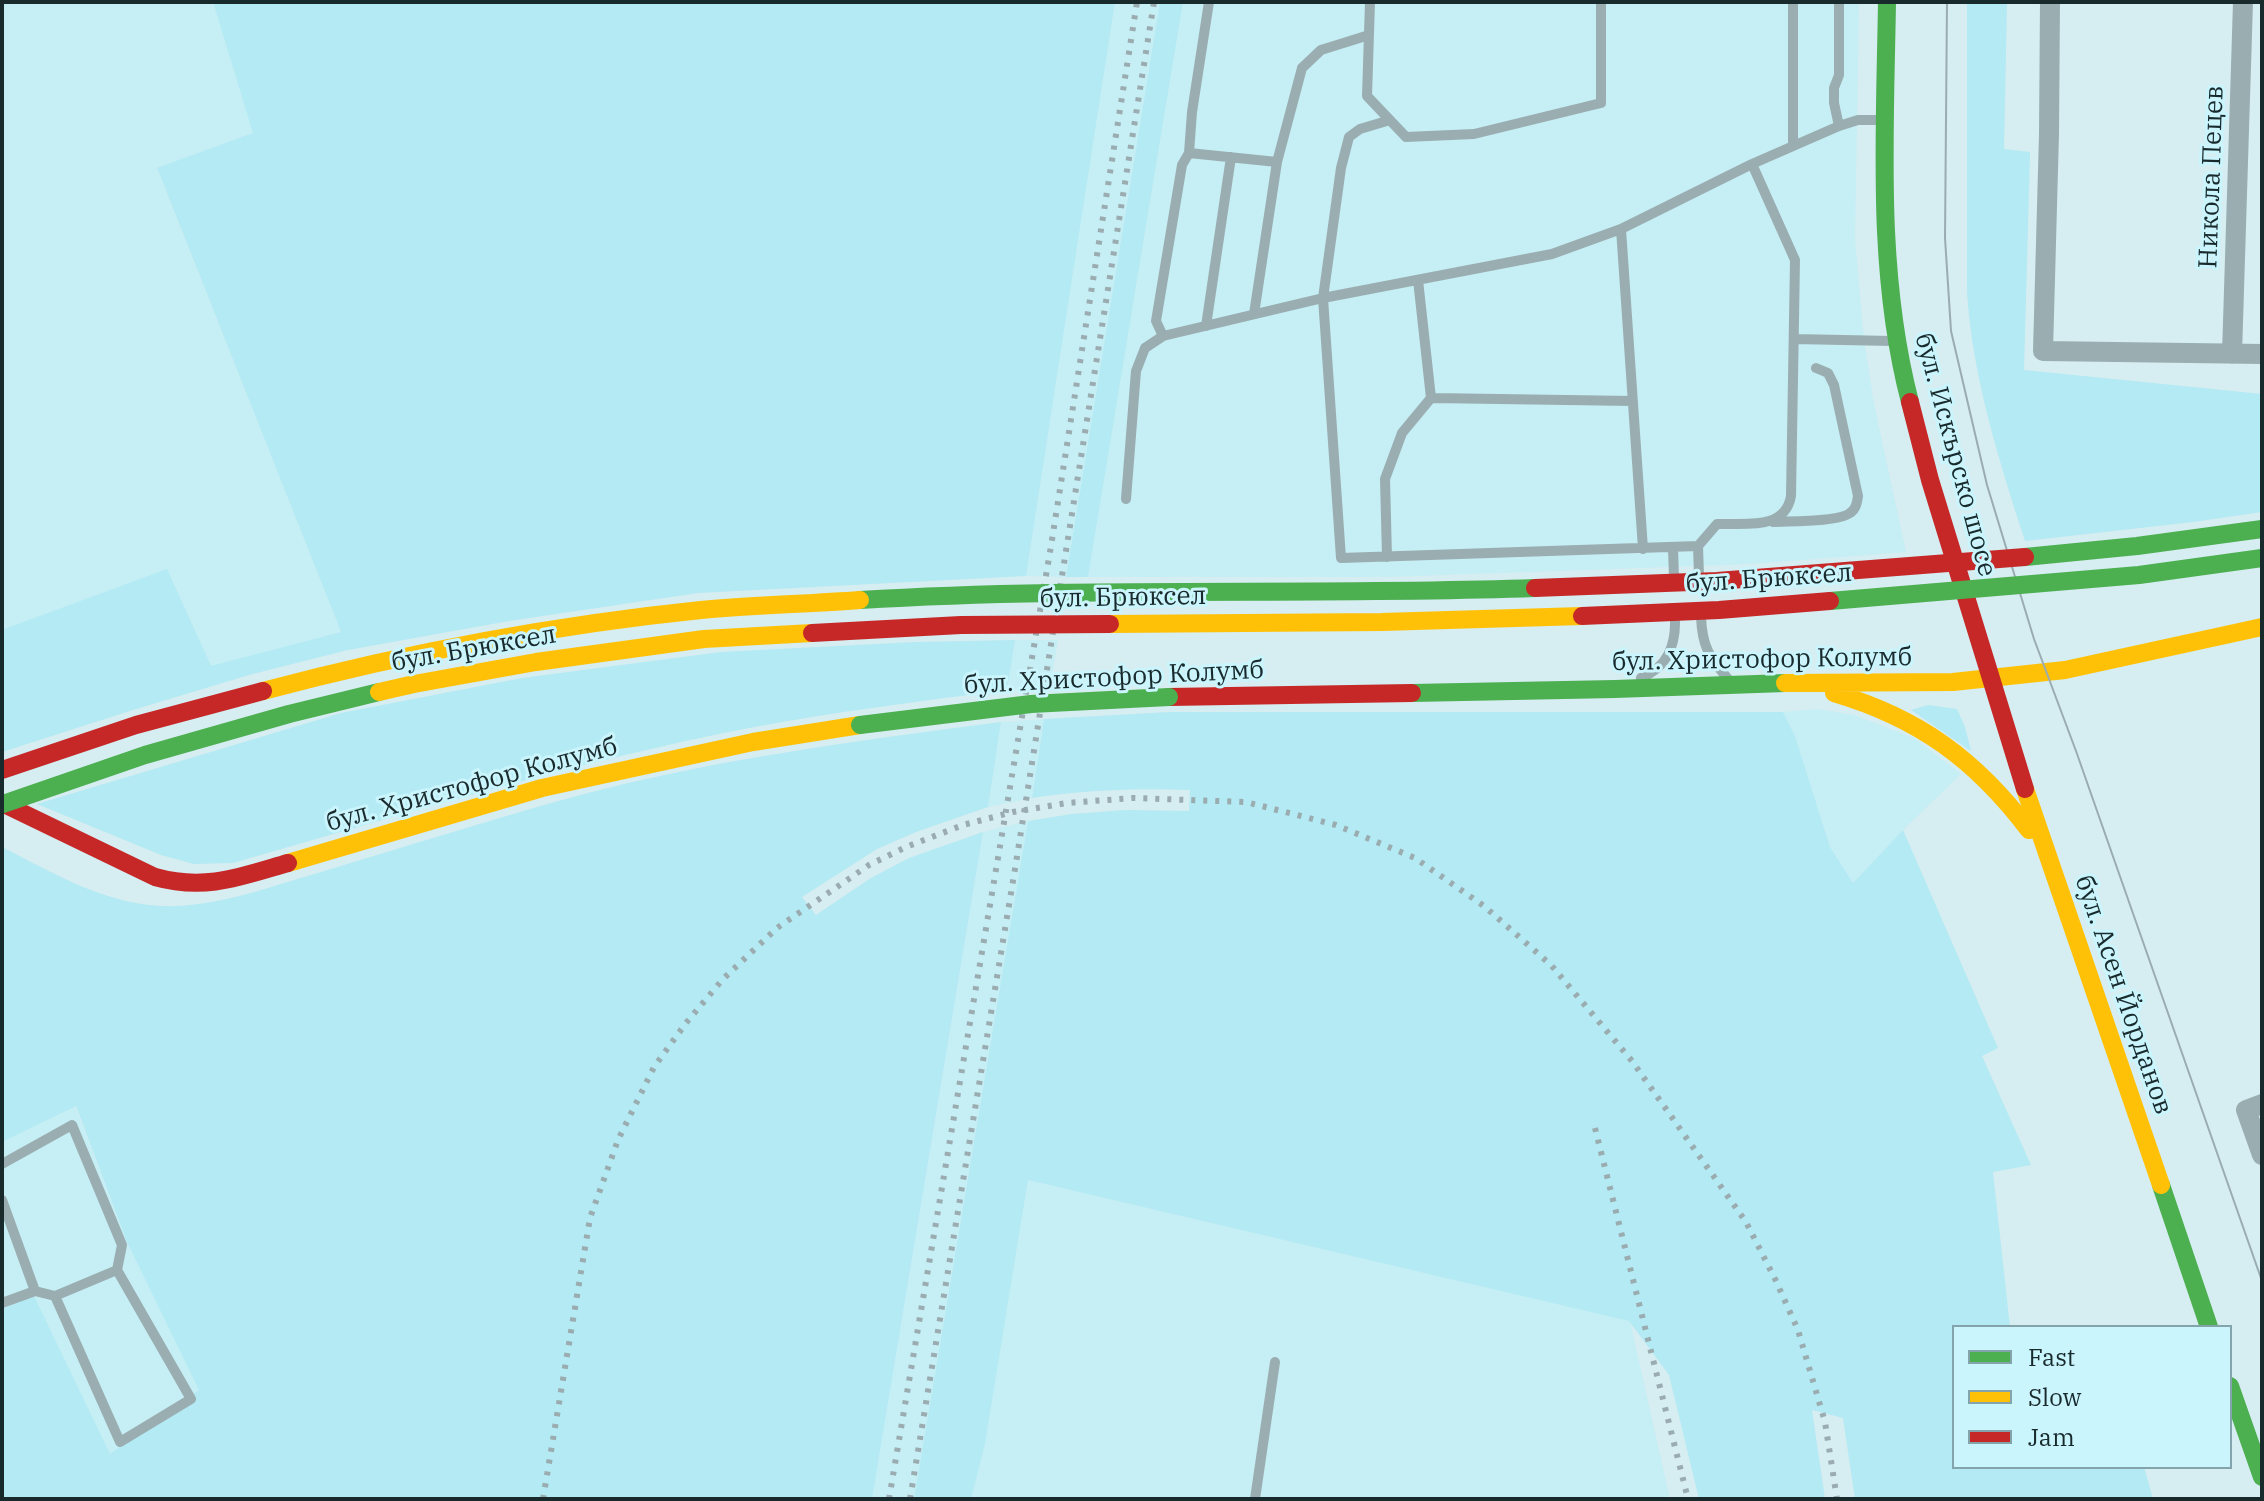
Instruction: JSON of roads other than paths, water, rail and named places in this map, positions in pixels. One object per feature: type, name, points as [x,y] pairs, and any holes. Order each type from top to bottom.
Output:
[{"type":"main road","name":"бул. Искърско шосе","points":[[1887,2],[1884,196],[1896,341],[1930,480],[1991,679]]},
{"type":"main road","name":"бул. Брюксел","points":[[2,770],[136,725],[410,656],[541,631],[702,610],[962,594],[1428,592],[1627,586],[2006,559],[2262,529]]},
{"type":"main road","name":"бул. Брюксел","points":[[2,804],[145,755],[289,714],[414,684],[536,662],[704,639],[961,625],[1382,622],[1704,611],[2123,577],[2262,558]]},
{"type":"main road","name":"бул. Христофор Колумб","points":[[2,804],[155,877],[201,885],[227,881],[542,788],[753,742],[860,725],[1031,704],[1169,697],[1953,682],[2065,670],[2262,627]]},
{"type":"main road","name":"бул. Асен Йорданов","points":[[1991,679],[2208,1325]]},
{"type":"main road","points":[[1785,683],[1864,700],[1907,720],[1945,743],[1976,768],[2010,803],[2049,858]]},
{"type":"main road","points":[[2232,1392],[2262,1477]]},
{"type":"street","points":[[2050,2],[2043,351],[2262,354]]},
{"type":"street","name":"Никола Пецев","points":[[2232,354],[2243,2]]},
{"type":"street","points":[[2262,1104],[2246,1110],[2262,1155]]},
{"type":"lane","points":[[1163,336],[1156,321],[1182,165],[1189,153],[1192,112],[1209,2]]},
{"type":"lane","points":[[1370,2],[1367,96],[1406,137],[1474,134],[1601,103],[1601,2]]},
{"type":"lane","points":[[1793,2],[1793,145]]},
{"type":"lane","points":[[1839,2],[1839,75],[1834,88],[1834,103],[1839,126]]},
{"type":"lane","points":[[1254,314],[1277,162],[1302,68],[1321,50],[1369,35]]},
{"type":"lane","points":[[1390,120],[1360,129],[1349,137],[1341,168],[1323,298],[1341,558],[1698,546]]},
{"type":"lane","points":[[1126,499],[1136,371],[1145,348],[1163,336],[1323,298],[1552,254],[1621,229],[1752,164],[1839,126],[1858,120],[1885,120]]},
{"type":"lane","points":[[1189,153],[1277,162]]},
{"type":"lane","points":[[1206,326],[1231,157]]},
{"type":"lane","points":[[1752,164],[1795,260],[1791,496],[1781,517],[1766,522]]},
{"type":"lane","points":[[1621,229],[1643,549]]},
{"type":"lane","points":[[1387,557],[1385,479],[1402,433],[1431,398],[1418,280]]},
{"type":"lane","points":[[1794,339],[1896,341]]},
{"type":"lane","points":[[1732,684],[1708,655],[1702,639],[1698,546],[1717,524],[1839,518],[1850,513],[1858,496],[1832,379],[1828,373],[1816,368]]},
{"type":"lane","points":[[1431,398],[1633,401]]},
{"type":"lane","points":[[1615,689],[1648,675],[1661,666],[1670,654],[1676,626],[1673,548]]},
{"type":"lane","points":[[2,1164],[72,1125],[122,1245],[117,1270],[191,1399],[120,1442],[55,1296]]},
{"type":"lane","points":[[2,1200],[35,1291]]},
{"type":"lane","points":[[2,1303],[35,1291],[55,1296],[117,1270]]},
{"type":"lane","points":[[1255,1499],[1275,1362]]},
{"type":"tram line","points":[[1947,2],[1945,238],[1951,331],[1987,485],[2034,639],[2262,1281]]},
{"type":"railway","points":[[889,1499],[1051,546],[1137,2]]},
{"type":"railway","points":[[910,1499],[1154,2]]},
{"type":"railway","points":[[543,1499],[590,1218],[618,1140],[654,1067],[723,979],[777,928],[869,865],[906,847],[963,825],[1013,812],[1067,803],[1133,798],[1246,802],[1336,825],[1415,858],[1484,906],[1551,965],[1632,1061],[1746,1222],[1798,1330],[1825,1422],[1837,1499]]},
{"type":"railway","points":[[1595,1128],[1688,1499]]}]
